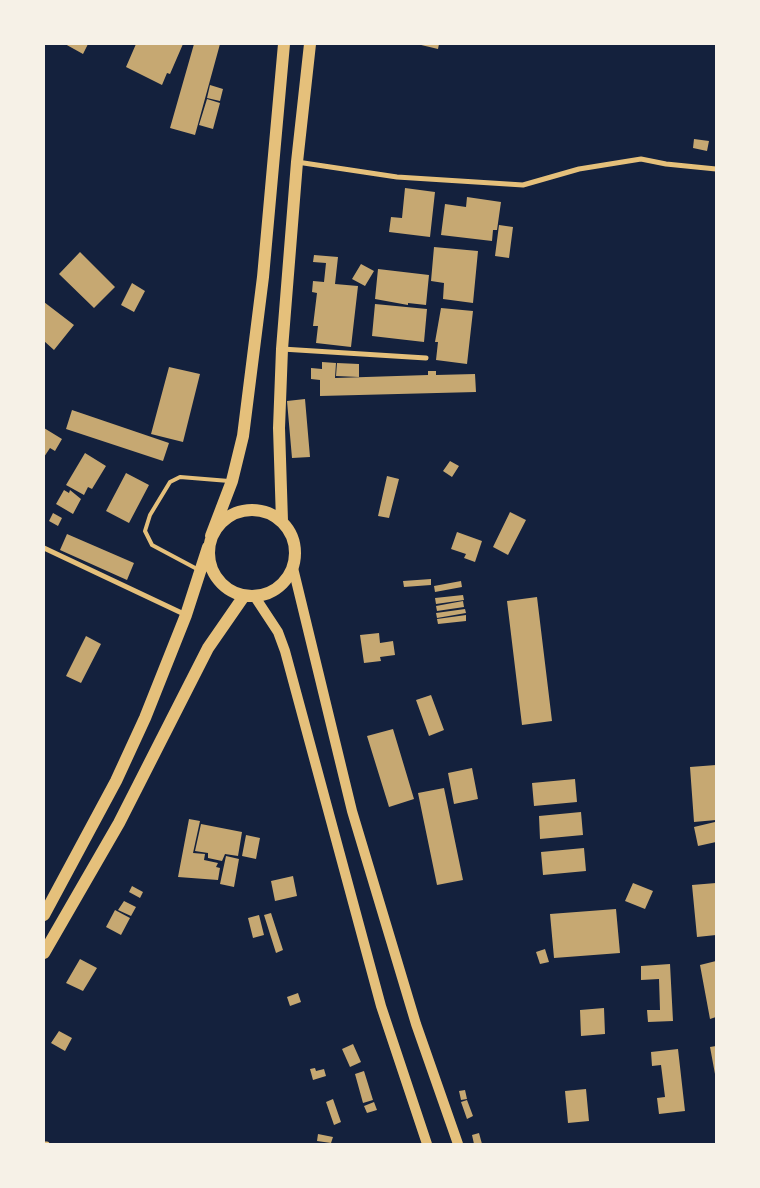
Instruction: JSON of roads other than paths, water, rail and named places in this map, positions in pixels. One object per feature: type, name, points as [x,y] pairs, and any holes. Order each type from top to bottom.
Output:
[{"type":"main road","points":[[44,915],[116,781],[145,718],[202,572],[210,541],[232,481],[243,436],[263,277],[284,44]]},
{"type":"main road","points":[[282,521],[279,428],[282,349],[296,162],[310,44]]},
{"type":"main road","points":[[293,568],[282,585],[274,590],[249,596],[233,593],[216,579],[211,569],[210,541],[224,520],[243,510],[257,510],[270,513],[282,521],[292,535],[295,551],[293,568],[352,812],[416,1024],[458,1144]]},
{"type":"main road","points":[[44,953],[119,822],[208,648],[249,596]]},
{"type":"main road","points":[[249,596],[278,632],[285,651],[381,1006],[427,1144]]},
{"type":"street","points":[[296,162],[397,177],[524,185],[579,170],[641,159],[666,164],[716,169]]},
{"type":"street","points":[[282,349],[426,358]]},
{"type":"street","points":[[44,548],[186,615]]},
{"type":"lane","points":[[202,572],[152,545],[145,531],[150,515],[170,482],[180,477],[232,481]]}]
